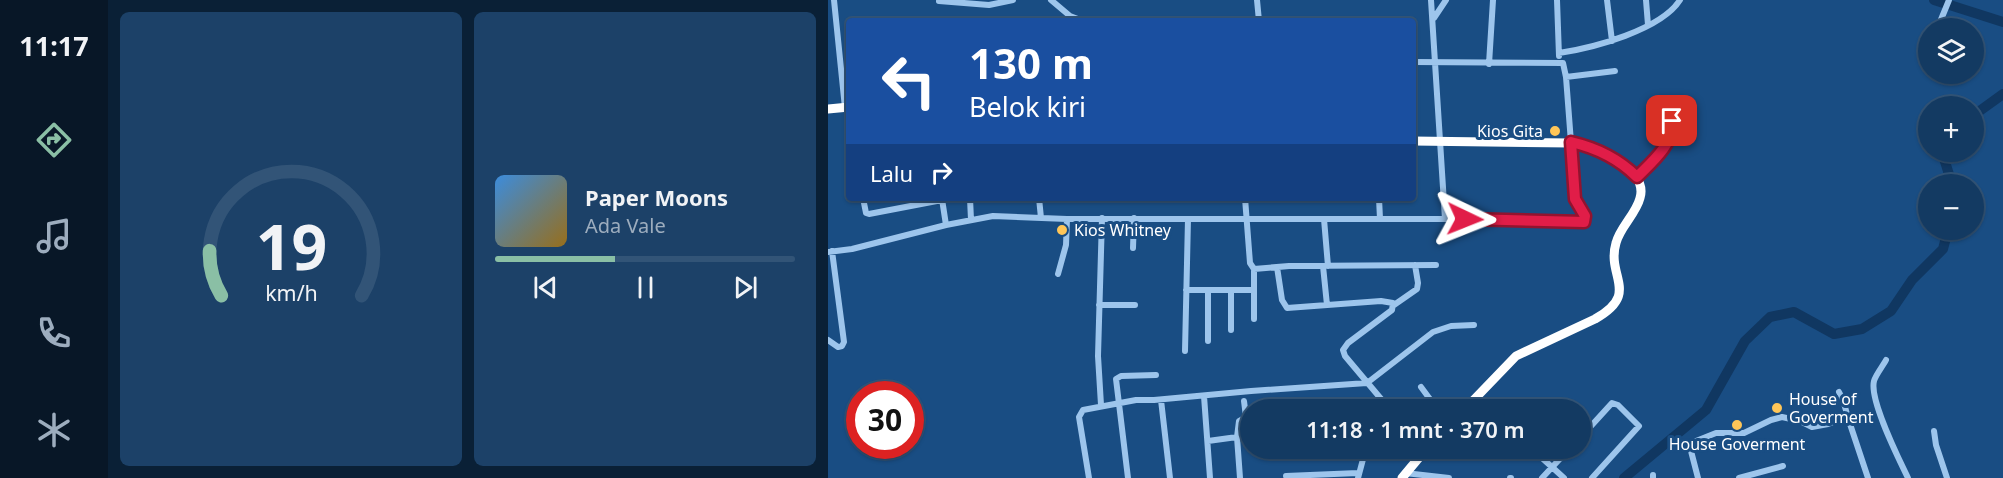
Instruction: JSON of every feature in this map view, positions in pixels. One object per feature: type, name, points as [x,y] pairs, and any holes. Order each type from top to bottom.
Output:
[{"type":"highway","points":[[828,109],[846,107]]},
{"type":"highway","points":[[1416,141],[1571,142],[1592,148],[1612,158],[1637,177],[1641,189],[1640,200],[1615,244],[1614,260],[1620,288],[1614,303],[1595,319],[1516,357],[1475,399]]},
{"type":"highway","points":[[1404,476],[1418,459]]},
{"type":"street","points":[[834,0],[846,99]]},
{"type":"street","points":[[938,0],[989,5],[1013,0]]},
{"type":"street","points":[[1051,0],[1075,18]]},
{"type":"street","points":[[1257,0],[1258,18]]},
{"type":"street","points":[[1431,0],[1445,219]]},
{"type":"street","points":[[1433,18],[1446,0]]},
{"type":"street","points":[[1489,64],[1493,0]]},
{"type":"street","points":[[1557,0],[1559,62]]},
{"type":"street","points":[[1607,0],[1612,41]]},
{"type":"street","points":[[1646,0],[1648,25]]},
{"type":"street","points":[[1559,53],[1612,41],[1670,13],[1680,0]]},
{"type":"street","points":[[1941,18],[1949,0]]},
{"type":"street","points":[[828,340],[836,346],[842,346],[844,342],[830,251],[852,249],[971,219],[993,216],[1067,219],[1445,219],[1584,222],[1585,216],[1575,199],[1565,65],[1559,62],[1489,64],[1416,62]]},
{"type":"street","points":[[1566,77],[1614,71]]},
{"type":"street","points":[[1637,177],[1666,143],[1673,128],[1671,117]]},
{"type":"street","points":[[864,201],[866,213],[869,214],[932,201]]},
{"type":"street","points":[[942,201],[946,225]]},
{"type":"street","points":[[970,201],[971,219]]},
{"type":"street","points":[[1040,201],[1041,218]]},
{"type":"street","points":[[1245,201],[1250,263],[1254,269],[1254,319]]},
{"type":"street","points":[[1379,201],[1380,219]]},
{"type":"street","points":[[1101,405],[1098,356],[1102,218]]},
{"type":"street","points":[[1133,248],[1134,218]]},
{"type":"street","points":[[1058,274],[1066,245],[1067,219]]},
{"type":"street","points":[[1185,351],[1188,219]]},
{"type":"street","points":[[1324,219],[1327,305]]},
{"type":"street","points":[[1381,399],[1345,356],[1344,348],[1390,312],[1394,305],[1417,289],[1415,265]]},
{"type":"street","points":[[1254,269],[1436,265]]},
{"type":"street","points":[[1277,267],[1282,300],[1287,308],[1388,301],[1394,305]]},
{"type":"street","points":[[1186,290],[1254,290]]},
{"type":"street","points":[[1208,291],[1208,341]]},
{"type":"street","points":[[1231,291],[1231,330]]},
{"type":"street","points":[[1099,305],[1135,305]]},
{"type":"street","points":[[1089,478],[1080,415],[1083,410],[1119,402],[1366,383],[1433,332],[1451,326],[1474,325]]},
{"type":"street","points":[[1886,360],[1874,381],[1875,391],[1889,435],[1908,478]]},
{"type":"street","points":[[1128,478],[1116,379],[1156,375]]},
{"type":"street","points":[[1421,387],[1430,399]]},
{"type":"street","points":[[1839,392],[1869,478]]},
{"type":"street","points":[[1204,396],[1210,478]]},
{"type":"street","points":[[1161,400],[1170,478]]},
{"type":"street","points":[[1591,426],[1612,403],[1618,405],[1639,426],[1592,478]]},
{"type":"street","points":[[1698,478],[1691,448],[1697,440],[1713,433],[1740,434],[1782,417],[1800,421],[1812,427],[1842,419],[1849,421]]},
{"type":"street","points":[[1240,420],[1237,437],[1240,478]]},
{"type":"street","points":[[1934,430],[1936,445],[1947,478]]},
{"type":"street","points":[[1208,441],[1237,437]]},
{"type":"street","points":[[1286,476],[1358,476],[1362,459]]},
{"type":"street","points":[[1543,459],[1564,478]]},
{"type":"street","points":[[1542,478],[1561,459]]},
{"type":"street","points":[[1739,478],[1783,466]]},
{"type":"street","points":[[1404,476],[1449,478]]},
{"type":"waterway","points":[[1934,0],[2003,22]]},
{"type":"waterway","points":[[1984,108],[2003,94]]},
{"type":"waterway","points":[[1945,162],[1949,174]]},
{"type":"waterway","points":[[1624,478],[1706,410],[1745,341],[1770,317],[1794,312],[1834,334],[1862,329],[1891,311],[1912,280],[1943,249],[1945,240]]},
{"type":"place","name":"Kios Gita","points":[[1555,131]]},
{"type":"place","name":"Kios Whitney","points":[[1062,230]]},
{"type":"place","name":"House of Goverment","points":[[1777,408]]},
{"type":"place","name":"House Goverment","points":[[1737,425]]},
{"type":"route","points":[[1465,219],[1543,223],[1584,222],[1585,216],[1575,199],[1571,142],[1592,148],[1612,158],[1637,177],[1665,146],[1672,132],[1672,121]]}]
